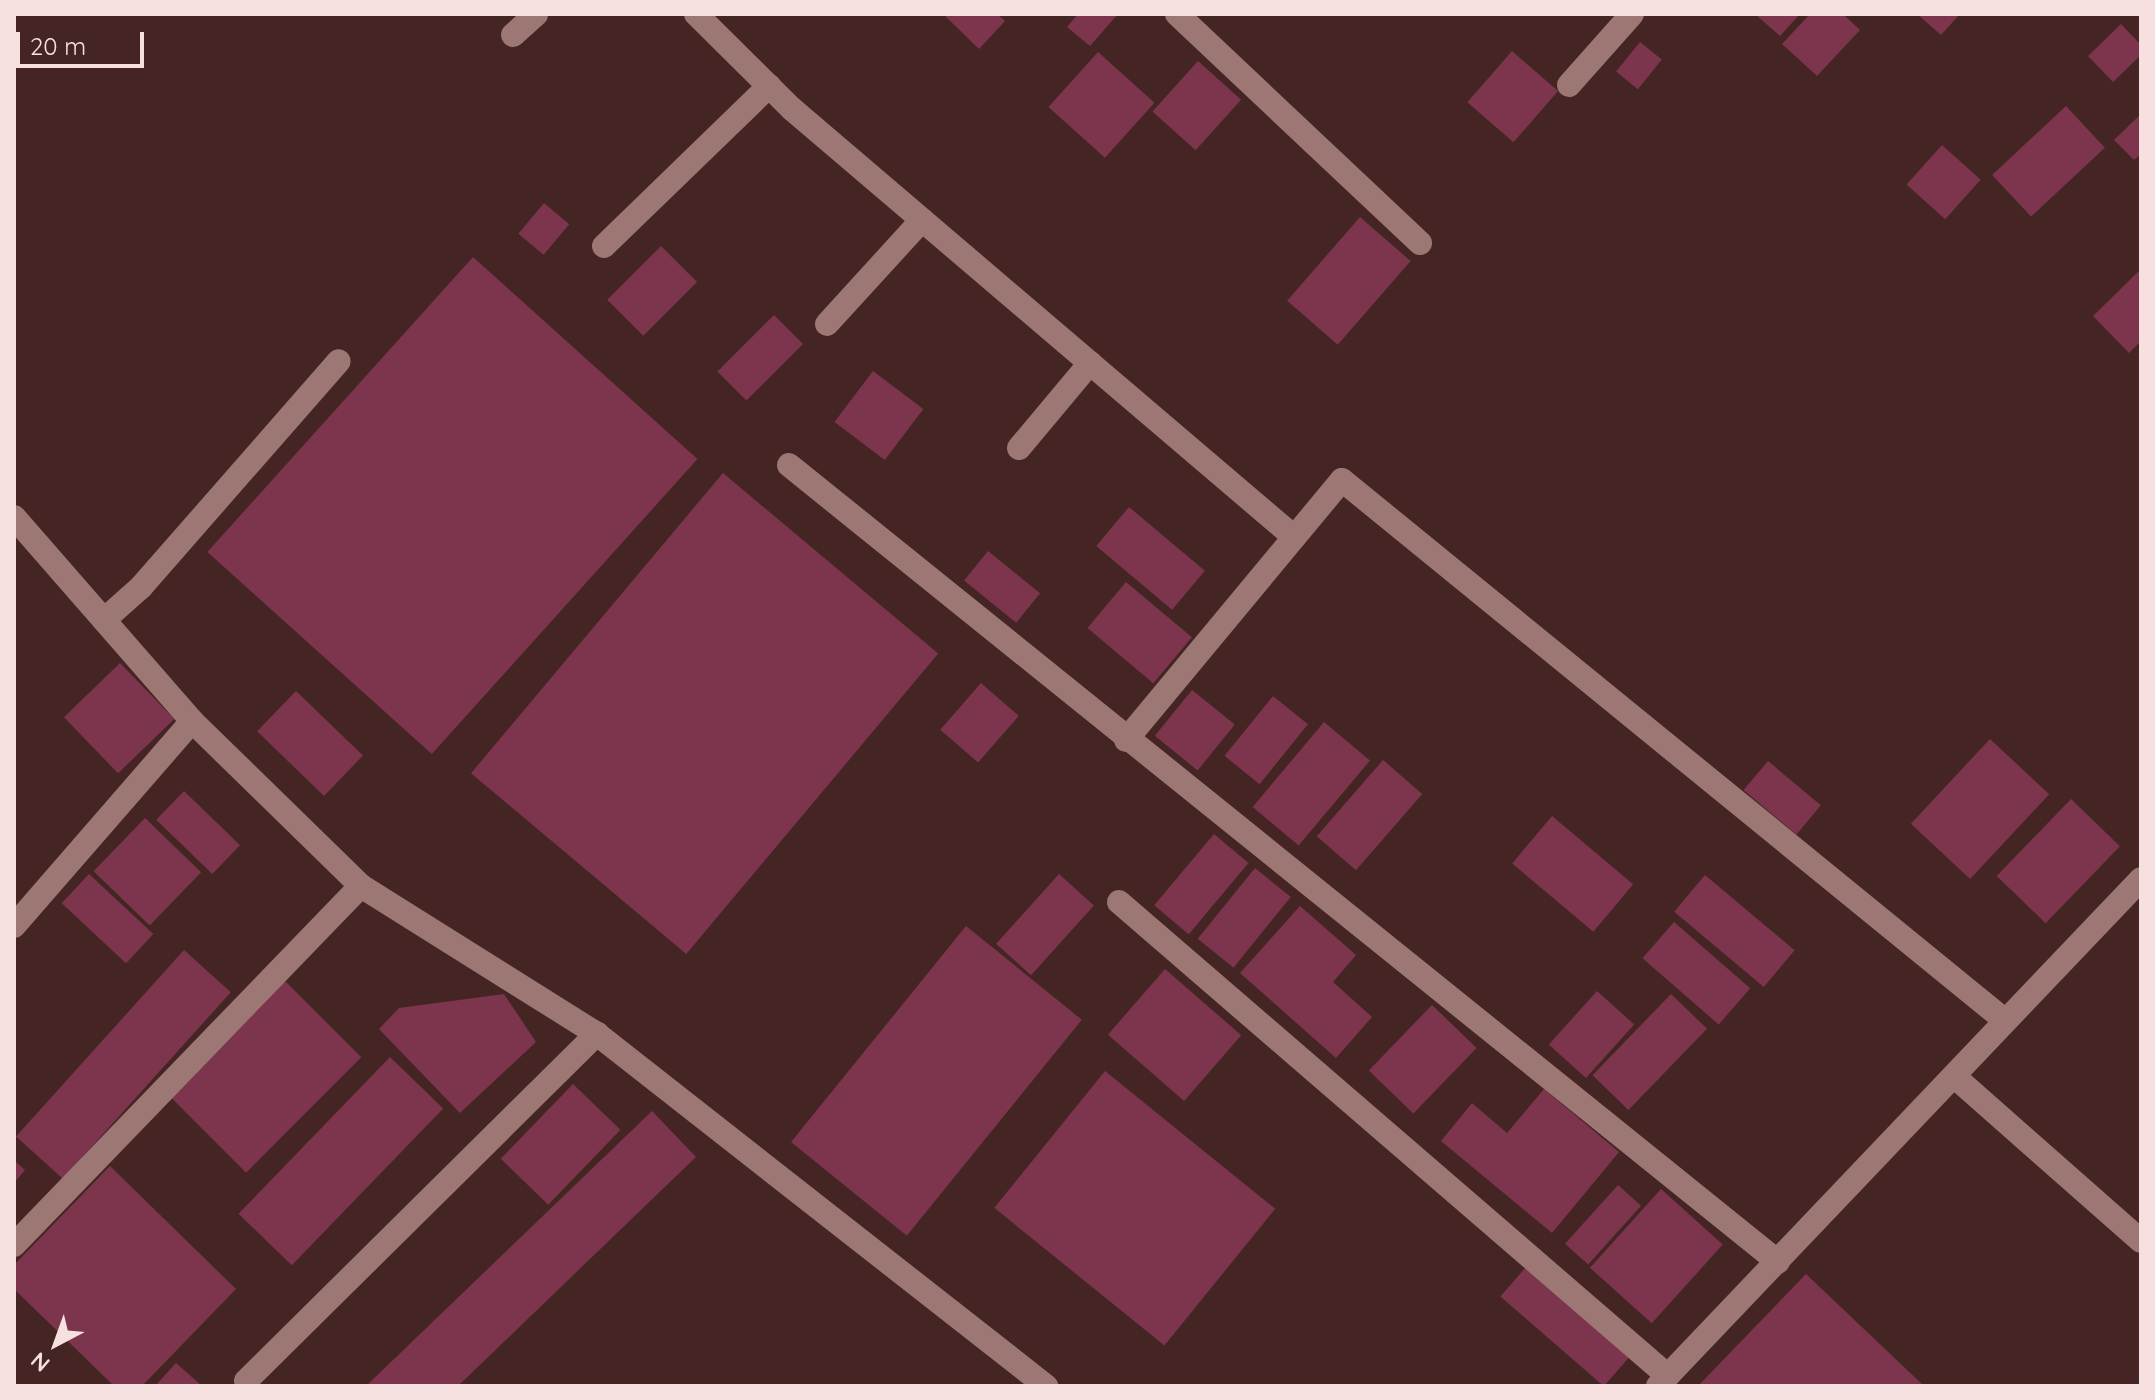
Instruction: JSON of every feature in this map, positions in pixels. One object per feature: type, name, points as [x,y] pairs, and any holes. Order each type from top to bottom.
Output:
[{"type":"street","points":[[513,35],[536,14]]},
{"type":"street","points":[[696,14],[769,86],[922,220],[1294,537]]},
{"type":"street","points":[[1177,14],[1420,243]]},
{"type":"street","points":[[1569,85],[1632,14]]},
{"type":"street","points":[[604,246],[769,86]]},
{"type":"street","points":[[827,324],[922,220]]},
{"type":"street","points":[[104,620],[141,587],[339,361]]},
{"type":"street","points":[[1019,448],[1090,363]]},
{"type":"street","points":[[789,465],[1126,740],[1778,1262]]},
{"type":"street","points":[[1126,740],[1342,480],[2003,1019]]},
{"type":"street","points":[[14,517],[192,721],[361,886],[597,1034],[1046,1386]]},
{"type":"street","points":[[14,926],[192,721]]},
{"type":"street","points":[[1119,902],[1663,1381],[1955,1077],[2003,1019],[2141,879]]},
{"type":"street","points":[[14,1245],[361,886]]},
{"type":"street","points":[[246,1381],[597,1034]]},
{"type":"street","points":[[1955,1077],[2141,1241]]},
{"type":"building","points":[[943,14],[997,14],[1005,21],[979,49]]},
{"type":"building","points":[[1078,14],[1118,14],[1090,46],[1067,27]]},
{"type":"building","points":[[1755,14],[1800,14],[1780,36]]},
{"type":"building","points":[[1810,14],[1843,14],[1860,30],[1817,76],[1782,44]]},
{"type":"building","points":[[1917,14],[1960,14],[1941,35]]},
{"type":"building","points":[[2121,24],[2141,45],[2141,55],[2113,82],[2088,56]]},
{"type":"building","points":[[1640,42],[1662,60],[1638,89],[1616,72]]},
{"type":"building","points":[[1512,51],[1558,91],[1513,142],[1467,102]]},
{"type":"building","points":[[1098,52],[1154,103],[1105,158],[1048,107]]},
{"type":"building","points":[[1198,61],[1241,100],[1196,150],[1152,112]]},
{"type":"building","points":[[2066,106],[2105,148],[2031,217],[1992,175]]},
{"type":"building","points":[[2141,114],[2141,154],[2134,160],[2114,140]]},
{"type":"building","points":[[1942,145],[1981,180],[1945,219],[1907,184]]},
{"type":"building","points":[[544,203],[569,224],[544,255],[518,234]]},
{"type":"building","points":[[1360,217],[1411,261],[1338,345],[1287,301]]},
{"type":"building","points":[[661,246],[697,282],[643,336],[607,300]]},
{"type":"building","points":[[473,257],[697,459],[432,754],[207,552]]},
{"type":"building","points":[[2141,269],[2141,341],[2129,353],[2093,316]]},
{"type":"building","points":[[774,315],[803,344],[746,401],[717,372]]},
{"type":"building","points":[[873,371],[923,409],[885,460],[834,422]]},
{"type":"building","points":[[723,473],[938,654],[686,954],[471,773]]},
{"type":"building","points":[[1129,507],[1205,571],[1172,610],[1096,546]]},
{"type":"building","points":[[988,551],[1040,593],[1016,623],[964,581]]},
{"type":"building","points":[[1126,582],[1192,637],[1153,683],[1087,628]]},
{"type":"building","points":[[120,663],[174,719],[118,773],[64,717]]},
{"type":"building","points":[[981,683],[1019,716],[978,763],[940,730]]},
{"type":"building","points":[[1192,690],[1235,725],[1198,770],[1155,736]]},
{"type":"building","points":[[296,691],[363,756],[324,796],[257,731]]},
{"type":"building","points":[[1273,696],[1308,724],[1260,784],[1225,756]]},
{"type":"building","points":[[1324,722],[1370,761],[1299,846],[1253,807]]},
{"type":"building","points":[[1990,739],[2049,794],[1970,879],[1911,824]]},
{"type":"building","points":[[1383,760],[1422,794],[1356,870],[1317,836]]},
{"type":"building","points":[[1768,761],[1821,805],[1796,834],[1744,790]]},
{"type":"building","points":[[184,791],[240,845],[212,874],[156,820]]},
{"type":"building","points":[[2071,799],[2120,846],[2046,923],[1997,876]]},
{"type":"building","points":[[1552,816],[1633,884],[1593,932],[1512,863]]},
{"type":"building","points":[[145,818],[201,872],[150,925],[94,871]]},
{"type":"building","points":[[1214,834],[1248,863],[1189,934],[1154,905]]},
{"type":"building","points":[[1255,868],[1291,897],[1233,968],[1198,939]]},
{"type":"building","points":[[89,874],[153,934],[126,963],[62,903]]},
{"type":"building","points":[[1059,874],[1094,905],[1031,975],[996,944]]},
{"type":"building","points":[[1705,875],[1795,950],[1764,987],[1674,912]]},
{"type":"building","points":[[1300,906],[1356,955],[1333,982],[1372,1017],[1336,1058],[1240,973]]},
{"type":"building","points":[[1674,922],[1750,988],[1719,1024],[1643,958]]},
{"type":"building","points":[[966,926],[1082,1020],[907,1236],[791,1142]]},
{"type":"building","points":[[184,950],[231,992],[63,1179],[16,1137]]},
{"type":"building","points":[[1165,969],[1241,1035],[1184,1101],[1108,1035]]},
{"type":"building","points":[[285,981],[361,1057],[246,1173],[170,1096]]},
{"type":"building","points":[[1597,991],[1634,1024],[1586,1078],[1549,1045]]},
{"type":"building","points":[[504,994],[536,1042],[460,1113],[379,1029],[399,1008]]},
{"type":"building","points":[[1671,994],[1707,1029],[1628,1110],[1593,1075]]},
{"type":"building","points":[[1432,1005],[1477,1048],[1413,1114],[1369,1070]]},
{"type":"building","points":[[390,1057],[443,1108],[292,1265],[239,1214]]},
{"type":"building","points":[[1105,1071],[1275,1209],[1164,1346],[994,1208]]},
{"type":"building","points":[[573,1084],[620,1130],[548,1205],[501,1159]]},
{"type":"building","points":[[1544,1089],[1619,1152],[1552,1233],[1441,1141],[1472,1103],[1507,1133]]},
{"type":"building","points":[[652,1111],[696,1157],[458,1386],[366,1386]]},
{"type":"building","points":[[14,1160],[25,1170],[14,1183]]},
{"type":"building","points":[[110,1166],[236,1289],[142,1386],[114,1386],[14,1289],[14,1265]]},
{"type":"building","points":[[1618,1185],[1641,1206],[1588,1264],[1565,1244]]},
{"type":"building","points":[[1661,1189],[1723,1245],[1652,1323],[1590,1268]]},
{"type":"building","points":[[1526,1267],[1629,1357],[1603,1386],[1500,1296]]},
{"type":"building","points":[[1806,1274],[1924,1386],[1698,1386]]},
{"type":"building","points":[[176,1363],[202,1386],[155,1386]]}]
